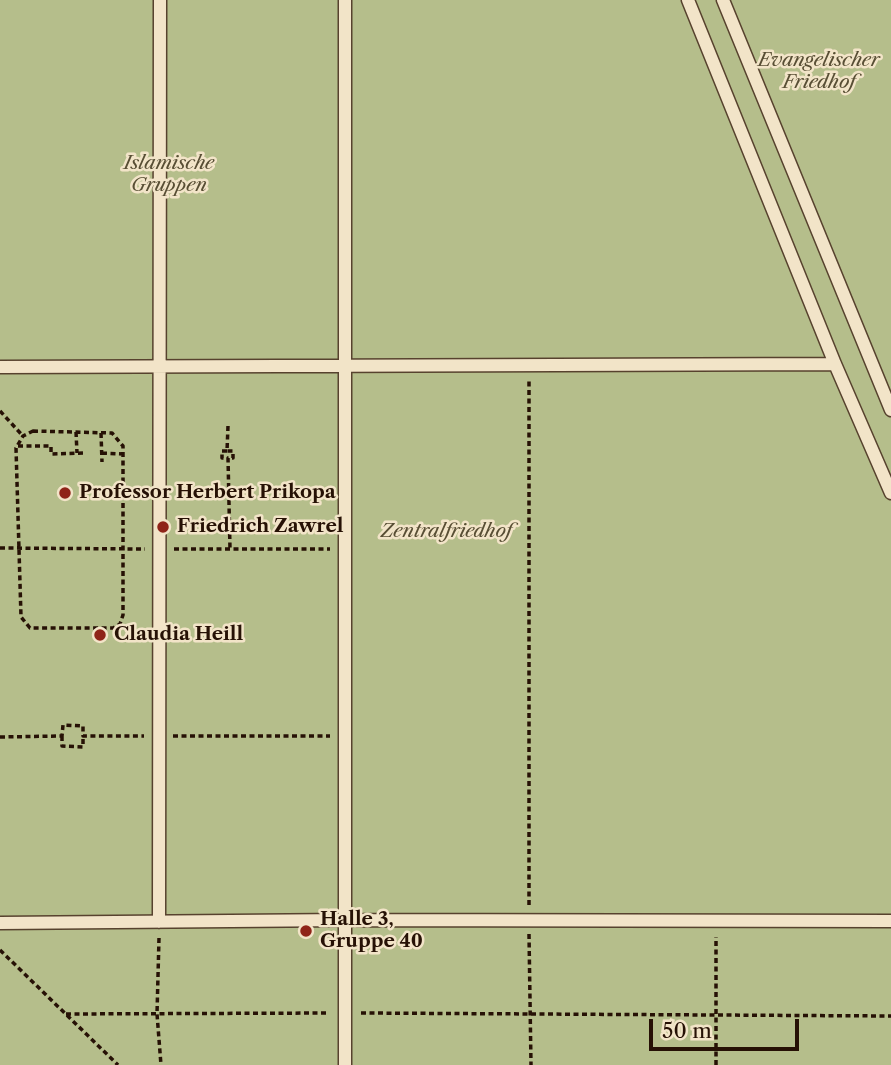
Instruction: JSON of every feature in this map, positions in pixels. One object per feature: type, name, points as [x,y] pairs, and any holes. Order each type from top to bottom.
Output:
[{"type":"lane","points":[[159,922],[160,0]]},
{"type":"lane","points":[[345,0],[345,1065]]},
{"type":"lane","points":[[688,0],[835,364],[891,493]]},
{"type":"lane","points":[[723,0],[891,410]]},
{"type":"lane","points":[[0,367],[835,364]]},
{"type":"lane","points":[[0,923],[346,920],[891,921]]},
{"type":"path","points":[[529,365],[528,920],[531,1065]]},
{"type":"path","points":[[0,411],[23,436]]},
{"type":"path","points":[[228,426],[227,451],[233,451],[233,458],[228,458],[230,549]]},
{"type":"path","points":[[33,431],[112,433],[123,446],[123,615],[120,624],[113,628],[30,628],[21,617],[18,446],[23,436],[33,431]]},
{"type":"path","points":[[76,432],[77,453]]},
{"type":"path","points":[[101,433],[102,462]]},
{"type":"path","points":[[18,446],[51,446],[51,454],[86,453]]},
{"type":"path","points":[[102,453],[123,454]]},
{"type":"path","points":[[62,736],[62,746],[83,747],[83,736]]},
{"type":"path","points":[[716,1065],[717,921]]},
{"type":"path","points":[[159,922],[157,1014],[161,1065]]},
{"type":"path","points":[[0,950],[118,1065]]},
{"type":"path","points":[[66,1014],[891,1016]]},
{"type":"green space","name":"Zentralfriedhof","points":[[0,0],[891,0],[891,1065],[0,1065]]},
{"type":"place","name":"Professor Herbert Prikopa","points":[[65,493]]},
{"type":"place","name":"Friedrich Zawrel","points":[[163,527]]},
{"type":"place","name":"Claudia Heill","points":[[100,635]]},
{"type":"place","name":"Halle 3, Gruppe 40","points":[[306,931]]},
{"type":"park label","name":"Evangelischer Friedhof","points":[[819,72]]},
{"type":"park label","name":"Islamische Gruppen","points":[[169,175]]}]
